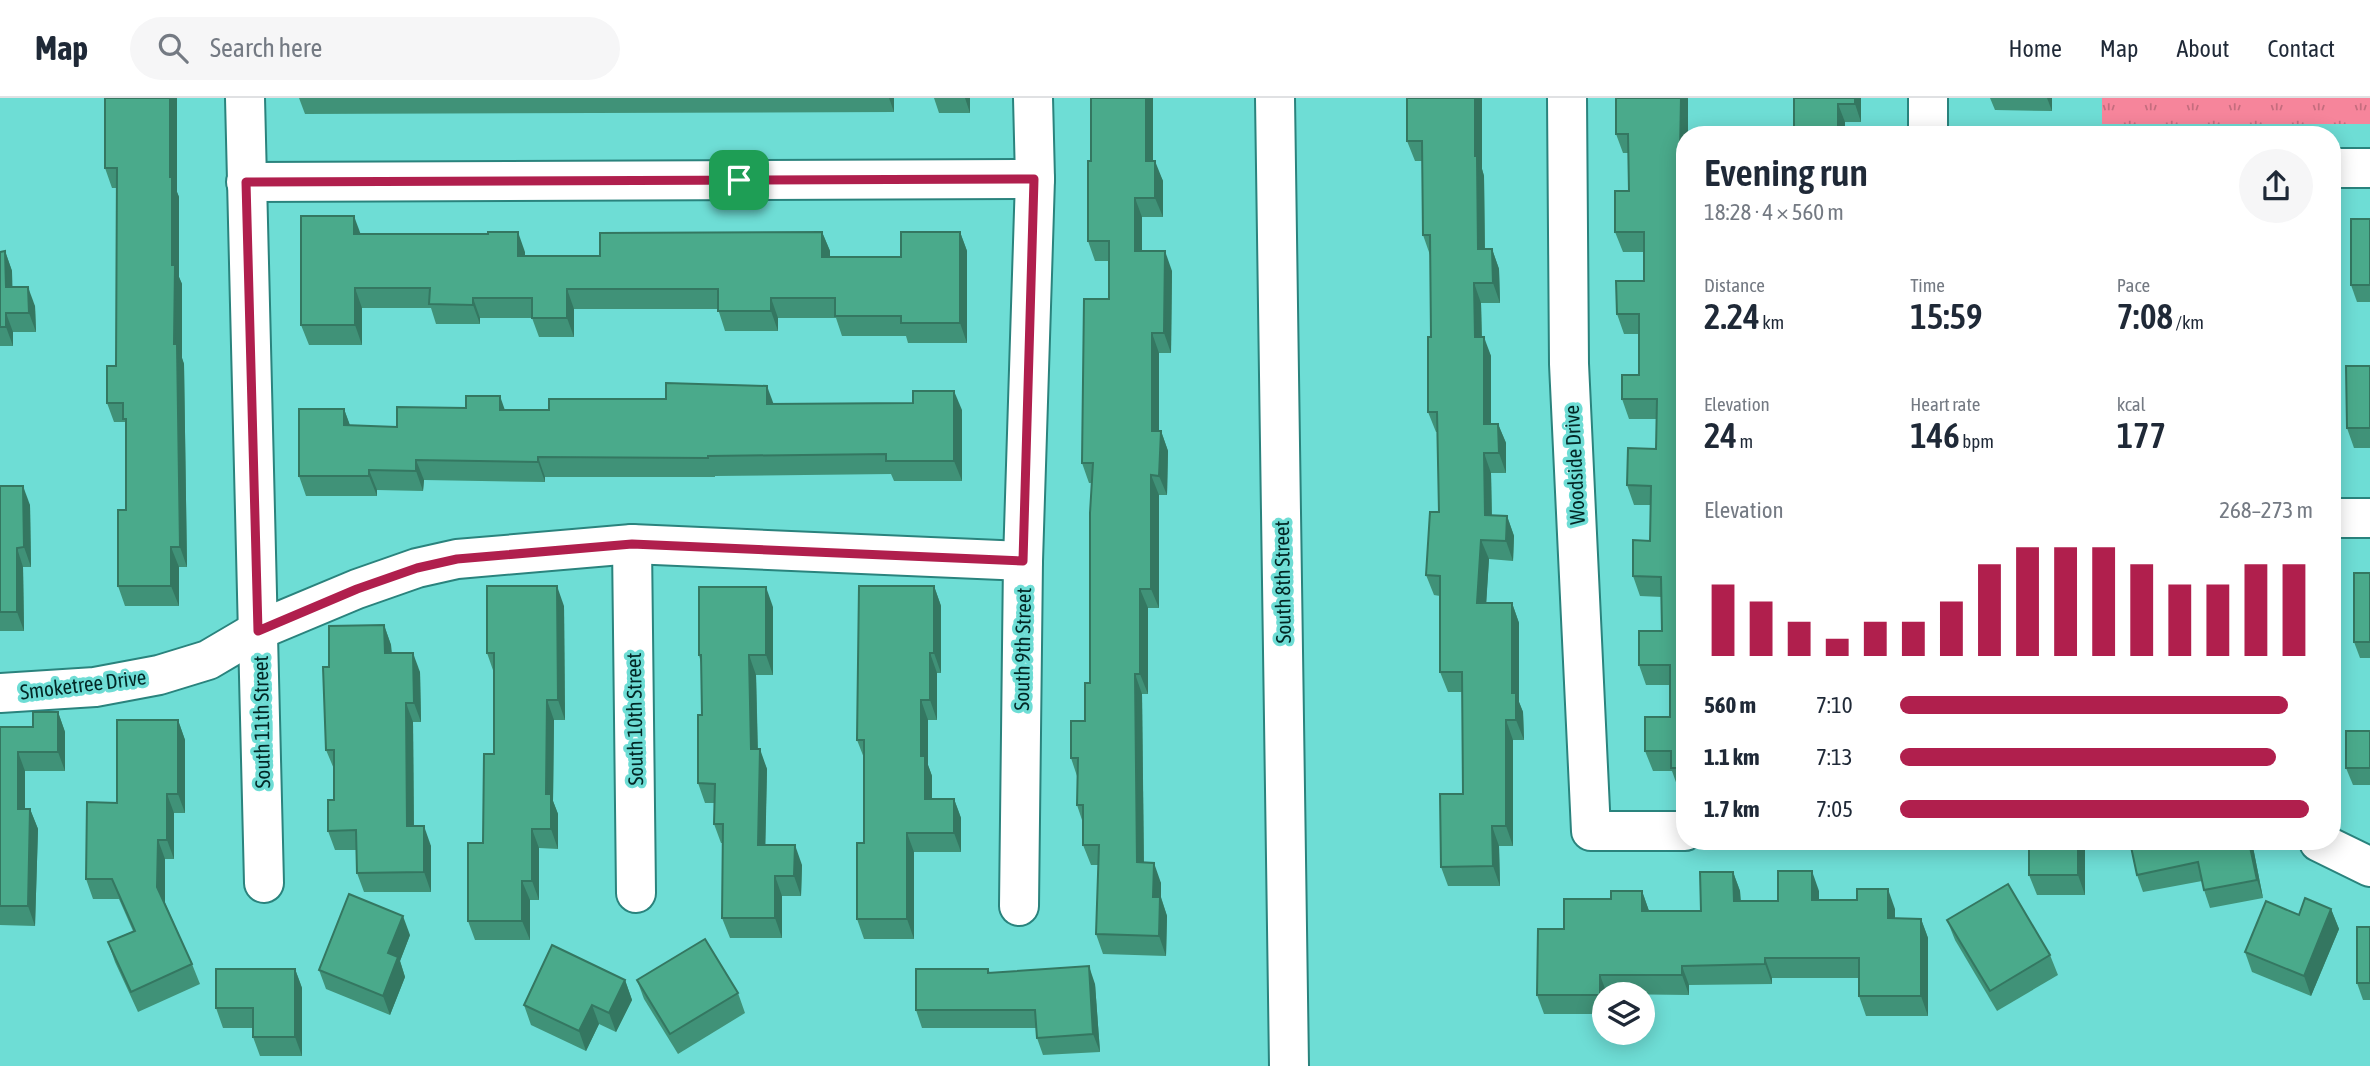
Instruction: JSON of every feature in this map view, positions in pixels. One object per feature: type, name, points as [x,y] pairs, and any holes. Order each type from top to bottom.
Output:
[{"type":"street","name":"South 11th Street","points":[[245,98],[264,883]]},
{"type":"street","name":"South 9th Street","points":[[1019,906],[1023,561],[1034,179],[1033,98]]},
{"type":"street","name":"South 8th Street","points":[[1275,98],[1289,1066]]},
{"type":"street","name":"Woodside Drive","points":[[1567,98],[1569,364],[1591,831],[1676,831]]},
{"type":"street","points":[[1928,98],[1928,126]]},
{"type":"street","points":[[2341,168],[2370,168]]},
{"type":"street","points":[[246,182],[1034,179]]},
{"type":"street","points":[[2341,518],[2370,518]]},
{"type":"street","name":"Smoketree Drive","points":[[0,693],[95,687],[159,675],[208,660],[258,631],[357,589],[417,568],[457,559],[632,544],[1023,561]]},
{"type":"street","name":"South 10th Street","points":[[632,544],[636,893]]},
{"type":"street","points":[[2334,850],[2370,867]]},
{"type":"green space","points":[[2102,98],[2370,98],[2370,124],[2102,124]]},
{"type":"building","points":[[105,98],[170,98],[180,547],[171,547],[171,586],[118,586],[118,510],[126,510],[126,419],[123,419],[123,403],[107,403],[107,366],[116,366],[117,168],[105,168]]},
{"type":"building","points":[[1091,98],[1146,98],[1146,161],[1155,161],[1155,198],[1135,198],[1135,251],[1165,251],[1164,333],[1152,333],[1152,431],[1161,431],[1159,476],[1151,475],[1151,589],[1140,589],[1140,674],[1135,674],[1137,862],[1154,863],[1153,897],[1160,897],[1159,936],[1096,934],[1099,845],[1083,845],[1083,805],[1077,805],[1078,758],[1071,758],[1071,721],[1085,721],[1085,683],[1090,683],[1090,513],[1093,463],[1082,463],[1084,299],[1109,299],[1109,241],[1088,241]]},
{"type":"building","points":[[1407,98],[1475,98],[1478,249],[1492,249],[1493,283],[1474,283],[1475,337],[1484,337],[1484,424],[1498,424],[1499,453],[1484,453],[1485,515],[1507,516],[1506,541],[1481,540],[1477,603],[1512,603],[1512,693],[1516,693],[1516,720],[1506,720],[1506,826],[1492,826],[1493,866],[1441,867],[1440,794],[1463,794],[1462,672],[1440,672],[1440,576],[1426,575],[1430,512],[1439,512],[1437,412],[1428,412],[1428,337],[1431,337],[1430,235],[1423,235],[1422,141],[1407,141]]},
{"type":"building","points":[[1616,98],[1681,98],[1680,126],[1676,126],[1676,768],[1671,768],[1671,751],[1645,751],[1645,717],[1670,717],[1670,665],[1639,665],[1639,631],[1662,631],[1661,577],[1633,576],[1633,540],[1650,541],[1651,486],[1627,485],[1628,448],[1656,449],[1657,399],[1622,399],[1622,375],[1639,375],[1639,314],[1617,314],[1616,281],[1644,281],[1644,232],[1615,232],[1615,191],[1629,191],[1628,134],[1616,134]]},
{"type":"building","points":[[1794,98],[1855,98],[1855,104],[1838,104],[1838,126],[1794,126]]},
{"type":"building","points":[[301,216],[354,216],[354,234],[518,232],[518,256],[600,256],[600,233],[822,232],[822,257],[901,257],[901,232],[960,232],[960,323],[901,323],[901,316],[835,316],[835,298],[771,298],[771,311],[718,311],[718,289],[567,289],[567,318],[532,318],[532,298],[473,298],[473,305],[429,304],[430,288],[355,288],[355,325],[301,325]]},
{"type":"building","points":[[2351,219],[2370,219],[2370,285],[2351,285]]},
{"type":"building","points":[[5,251],[6,287],[28,287],[29,313],[6,313],[6,327],[0,327],[0,252]]},
{"type":"building","points":[[2346,366],[2370,366],[2370,428],[2347,428]]},
{"type":"building","points":[[666,383],[767,386],[767,404],[913,403],[913,391],[954,391],[954,461],[886,461],[886,454],[708,458],[538,457],[538,462],[416,460],[416,471],[369,470],[369,476],[299,476],[299,409],[344,409],[344,425],[397,427],[397,407],[466,408],[466,396],[500,396],[500,410],[549,410],[549,399],[666,399]]},
{"type":"building","points":[[0,486],[23,486],[24,547],[17,548],[17,612],[0,612]]},
{"type":"building","points":[[2354,573],[2370,573],[2370,642],[2354,642]]},
{"type":"building","points":[[487,586],[557,586],[558,700],[547,700],[546,794],[551,794],[551,829],[532,829],[532,881],[522,881],[522,921],[468,921],[468,843],[483,843],[484,754],[494,754],[494,653],[487,653]]},
{"type":"building","points":[[859,586],[934,586],[934,653],[930,653],[930,700],[921,700],[921,756],[925,756],[925,799],[954,799],[954,833],[907,833],[907,919],[857,919],[857,843],[864,843],[864,740],[857,740]]},
{"type":"building","points":[[699,587],[766,587],[766,655],[749,655],[751,749],[760,749],[758,845],[795,845],[794,876],[775,876],[775,918],[722,918],[723,824],[714,824],[715,784],[698,783],[698,715],[702,715]]},
{"type":"building","points":[[384,625],[385,653],[413,653],[414,703],[406,703],[407,826],[424,826],[424,872],[357,873],[356,830],[328,831],[328,800],[334,800],[334,750],[326,750],[323,667],[329,667],[329,626]]},
{"type":"building","points":[[33,712],[58,712],[58,752],[18,752],[18,809],[30,809],[28,906],[0,906],[0,727],[33,727]]},
{"type":"building","points":[[117,720],[178,720],[178,794],[167,794],[167,840],[158,840],[157,887],[192,964],[131,992],[108,942],[135,931],[112,879],[86,879],[87,802],[117,803]]},
{"type":"building","points":[[2346,731],[2370,731],[2370,768],[2346,768]]},
{"type":"building","points":[[2029,850],[2078,850],[2078,875],[2029,875]]},
{"type":"building","points":[[2132,850],[2251,850],[2257,880],[2204,890],[2198,862],[2137,875]]},
{"type":"building","points":[[1778,871],[1812,871],[1812,900],[1857,900],[1857,889],[1888,889],[1888,918],[1921,919],[1921,996],[1859,996],[1859,958],[1765,958],[1765,964],[1682,966],[1682,975],[1600,975],[1600,982],[1592,982],[1592,995],[1537,995],[1538,929],[1564,929],[1564,899],[1611,899],[1611,891],[1642,891],[1642,911],[1701,911],[1700,872],[1733,872],[1734,901],[1778,901]]},
{"type":"building","points":[[2008,884],[2050,955],[1990,991],[1947,920]]},
{"type":"building","points":[[349,894],[403,916],[388,953],[398,957],[383,996],[319,970]]},
{"type":"building","points":[[2305,898],[2331,909],[2304,976],[2245,952],[2266,901],[2299,915]]},
{"type":"building","points":[[2357,927],[2370,927],[2370,983],[2357,983]]},
{"type":"building","points":[[705,939],[738,993],[670,1034],[637,980]]},
{"type":"building","points":[[552,945],[625,980],[609,1013],[592,1005],[579,1031],[524,1005]]},
{"type":"building","points":[[1089,966],[1093,1034],[1037,1038],[1035,1010],[916,1010],[916,969],[988,969],[988,973]]},
{"type":"building","points":[[216,969],[295,969],[295,1037],[253,1037],[253,1008],[216,1008]]},
{"type":"route","points":[[1034,179],[1023,561],[632,544],[457,559],[417,568],[357,589],[258,631],[246,182],[739,180],[1034,179]]}]
